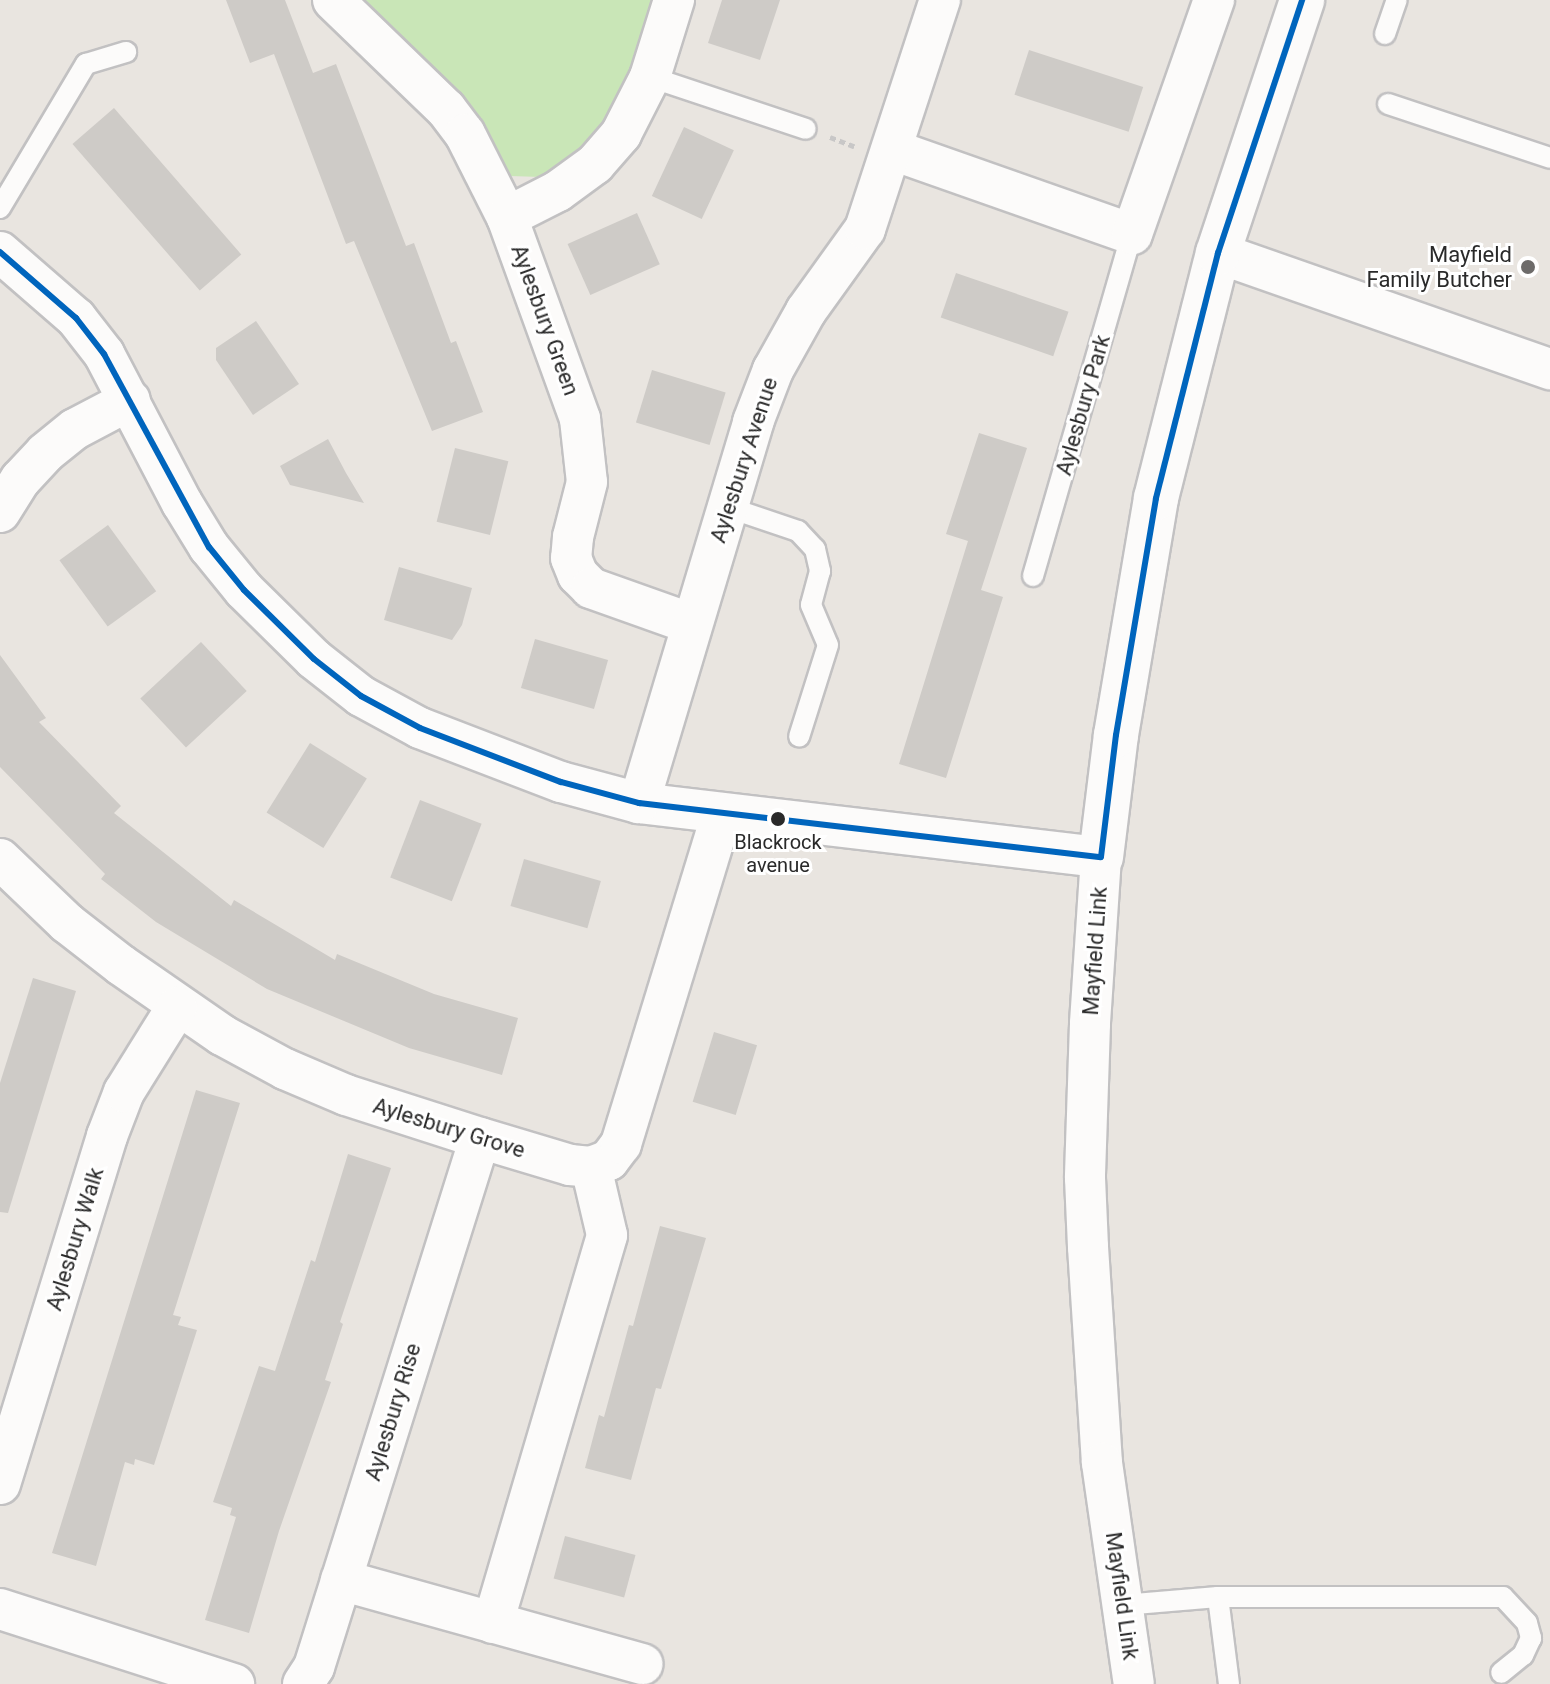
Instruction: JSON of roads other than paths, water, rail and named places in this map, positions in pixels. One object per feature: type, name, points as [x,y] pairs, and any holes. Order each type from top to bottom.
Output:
[{"type":"street","name":"Aylesbury Green","points":[[333,0],[446,109],[465,134],[507,217],[580,419],[587,482],[573,537],[571,558],[578,575],[591,588],[692,624]]},
{"type":"street","points":[[507,217],[558,191],[595,164],[621,134],[650,77],[674,0]]},
{"type":"street","name":"Aylesbury Avenue","points":[[639,803],[727,507],[773,370],[806,311],[865,229],[940,0]]},
{"type":"street","name":"Aylesbury Park","points":[[1132,234],[1214,0]]},
{"type":"street","name":"Mayfield Link","points":[[1134,1684],[1095,1380],[1085,1178],[1090,1024],[1101,857],[1120,705],[1156,498],[1218,253],[1302,0]]},
{"type":"street","points":[[893,150],[1132,234]]},
{"type":"street","points":[[0,252],[76,318],[104,354],[209,547],[277,626],[361,696],[420,728],[561,782],[639,803],[721,816],[1101,857]]},
{"type":"street","points":[[1218,253],[1550,369]]},
{"type":"street","points":[[0,512],[21,479],[45,453],[75,429],[130,400]]},
{"type":"street","points":[[493,1623],[607,1235],[591,1167],[609,1160],[621,1144],[721,816]]},
{"type":"street","name":"Aylesbury Grove","points":[[0,859],[67,923],[177,1007],[285,1069],[346,1095],[480,1138],[570,1165],[591,1167]]},
{"type":"street","name":"Aylesbury Walk","points":[[0,1484],[107,1136],[124,1092],[177,1007]]},
{"type":"street","name":"Aylesbury Rise","points":[[303,1684],[314,1667],[480,1138]]},
{"type":"street","points":[[341,1580],[642,1664]]},
{"type":"street","points":[[0,1609],[234,1684]]},
{"type":"lane","points":[[1385,34],[1397,0]]},
{"type":"lane","points":[[0,208],[86,64],[126,52]]},
{"type":"lane","points":[[650,77],[806,129]]},
{"type":"lane","points":[[1388,104],[1550,158]]},
{"type":"lane","name":"Aylesbury Park","points":[[1033,576],[1132,234]]},
{"type":"lane","points":[[727,507],[798,531],[815,549],[820,571],[811,605],[828,645],[799,737]]},
{"type":"lane","points":[[1123,1605],[1218,1597],[1503,1597],[1527,1623],[1531,1638],[1523,1655],[1501,1673]]},
{"type":"lane","points":[[1218,1597],[1229,1684]]},
{"type":"place","name":"Mayfield Family Butcher","points":[[1528,267]]},
{"type":"place","name":"Blackrock avenue","points":[[778,819]]}]
